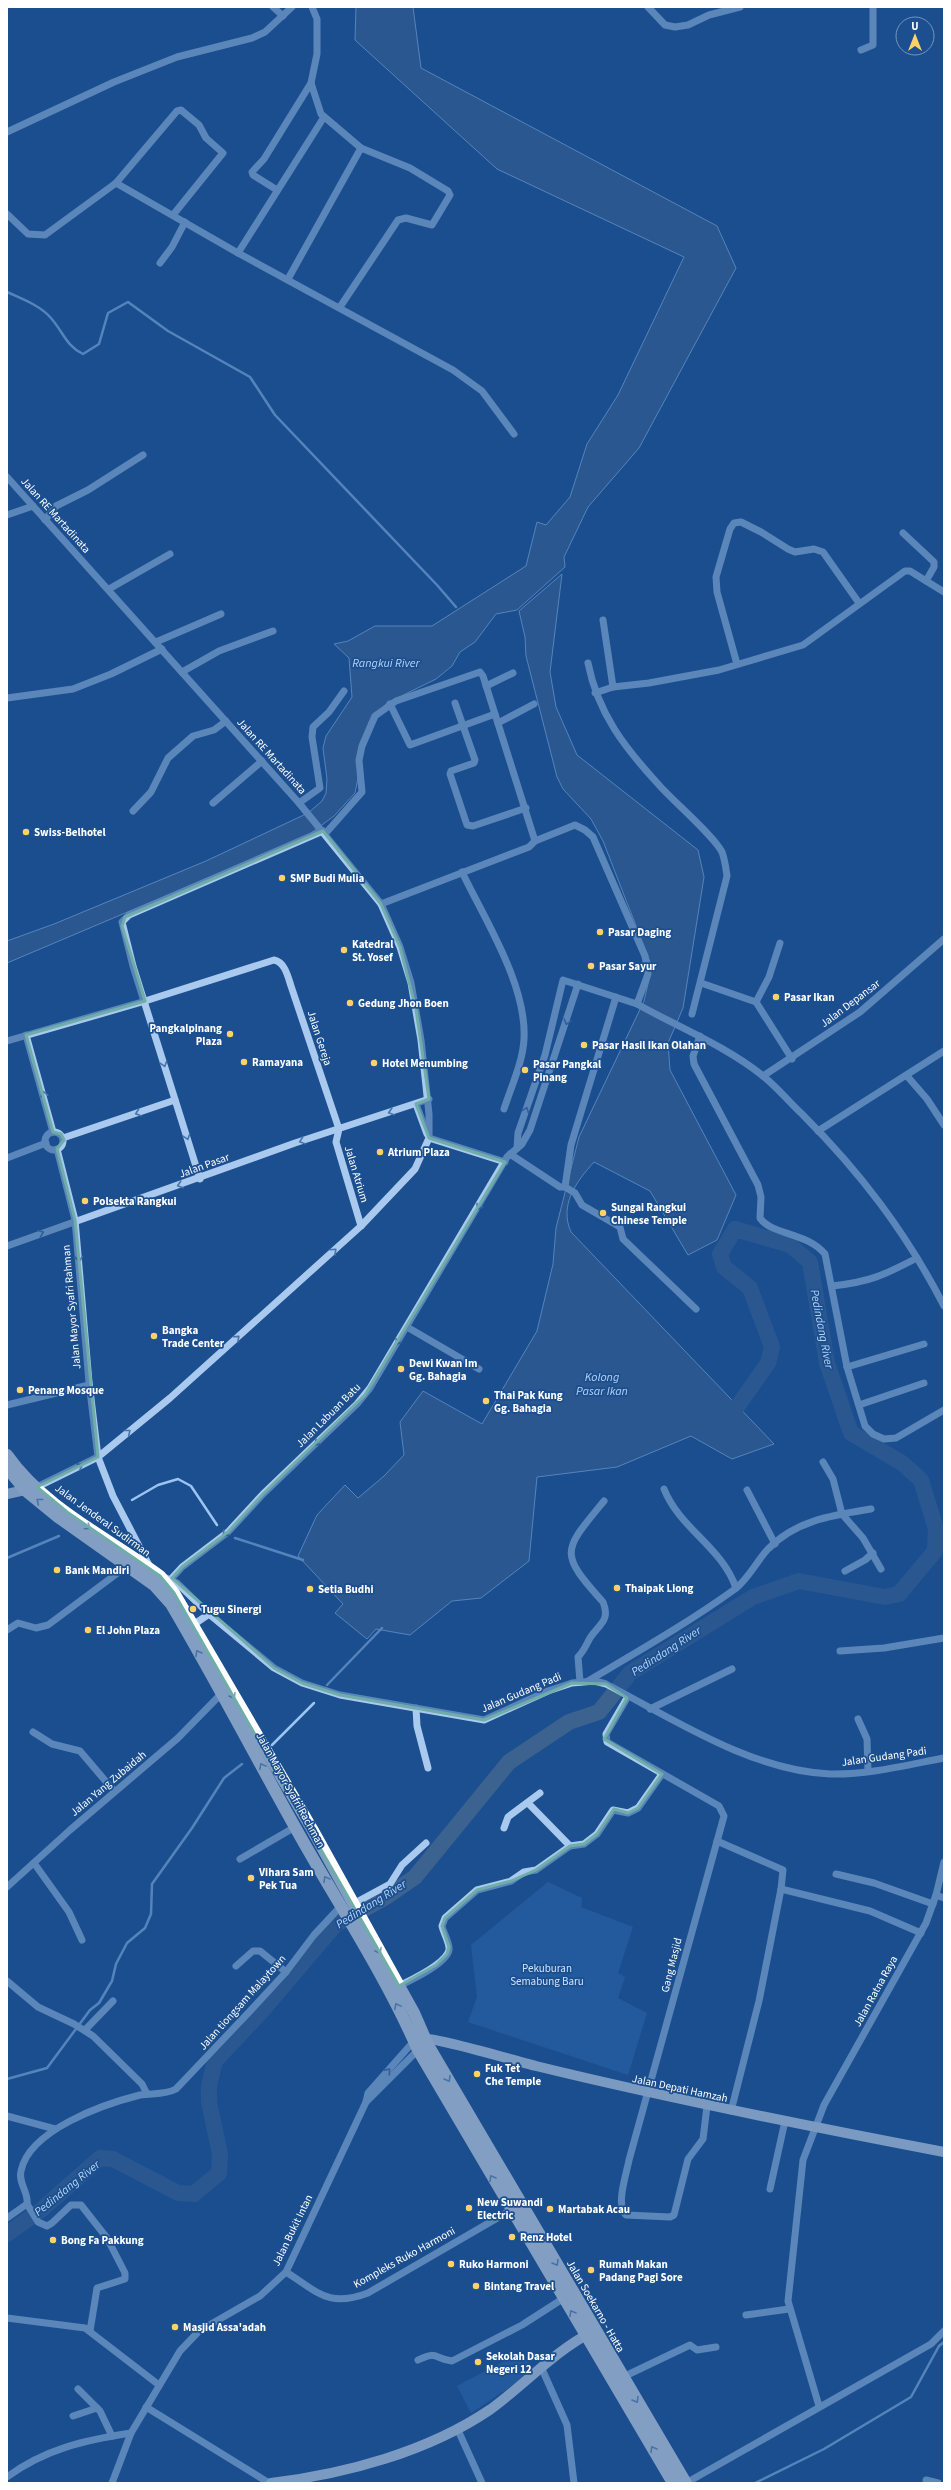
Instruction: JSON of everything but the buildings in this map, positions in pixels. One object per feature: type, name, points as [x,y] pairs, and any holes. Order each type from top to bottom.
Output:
[{"type":"highway","name":"Jalan Jenderal Sudirman","points":[[7,1455],[37,1487],[67,1512],[161,1575]]},
{"type":"highway","name":"Jalan Jenderal Sudirman","points":[[7,1468],[24,1490],[127,1566]]},
{"type":"highway","name":"Jalan Mayor Syafri Rachman","points":[[127,1566],[154,1585],[171,1604],[295,1827],[399,1986],[424,2043]]},
{"type":"highway","name":"Jalan Mayor Syafri Rachman","points":[[161,1575],[174,1593],[193,1626],[424,2043]]},
{"type":"highway","name":"Jalan Soekarno - Hatta","points":[[424,2043],[511,2210],[564,2298],[623,2377],[686,2483]]},
{"type":"highway","name":"Jalan Soekarno - Hatta","points":[[424,2043],[590,2332],[673,2483]]},
{"type":"main road","points":[[7,1494],[24,1490]]},
{"type":"main road","name":"Jalan Depati Hamzah","points":[[424,2043],[486,2054],[649,2094],[944,2152]]},
{"type":"main road","points":[[270,2483],[287,2482],[393,2456],[457,2428],[490,2410],[590,2332]]},
{"type":"street","points":[[273,7],[283,16]]},
{"type":"street","points":[[7,132],[114,82],[177,57],[252,38],[265,32],[292,7]]},
{"type":"street","points":[[648,7],[665,25],[675,27],[688,25],[709,15],[740,7]]},
{"type":"street","points":[[861,50],[873,44],[874,7]]},
{"type":"street","points":[[277,190],[253,175],[252,172],[264,159],[311,83],[317,54],[314,9]]},
{"type":"street","points":[[311,83],[317,107],[324,117],[360,148],[410,168],[448,191],[450,195],[432,225],[406,218],[398,220],[340,307]]},
{"type":"street","points":[[7,214],[28,234],[45,235],[116,183],[177,111],[181,110],[199,125],[206,138],[223,153],[172,215]]},
{"type":"street","points":[[238,253],[277,190],[295,166],[324,117]]},
{"type":"street","points":[[288,279],[360,148]]},
{"type":"street","points":[[116,183],[238,253],[340,307],[464,377],[485,394],[514,434]]},
{"type":"street","points":[[160,262],[172,247],[185,222]]},
{"type":"street","points":[[45,520],[56,506],[88,490],[143,455]]},
{"type":"street","name":"Jalan RE Martadinata","points":[[7,477],[300,803],[381,904],[400,947],[411,983],[428,1099],[429,1138]]},
{"type":"street","points":[[7,515],[33,506]]},
{"type":"street","points":[[737,664],[717,592],[716,577],[730,529],[734,523],[741,522],[754,528],[795,552],[814,549],[823,552],[859,603]]},
{"type":"street","points":[[903,533],[934,562],[934,567],[926,581]]},
{"type":"street","points":[[109,589],[170,554]]},
{"type":"street","points":[[595,693],[614,686],[649,683],[719,670],[791,650],[803,645],[905,571],[910,571],[944,592]]},
{"type":"street","points":[[156,642],[221,614]]},
{"type":"street","points":[[603,620],[614,686]]},
{"type":"street","points":[[182,672],[219,650],[273,631]]},
{"type":"street","points":[[7,698],[72,689],[162,649]]},
{"type":"street","points":[[588,664],[595,693],[605,716],[614,730],[658,784],[714,842],[722,854],[727,876],[701,984],[692,1014]]},
{"type":"street","points":[[200,1179],[122,926],[125,917],[323,831],[360,795],[362,789],[359,772],[362,746],[375,716],[390,704],[476,673],[481,673],[486,686],[526,808],[535,841]]},
{"type":"street","points":[[486,686],[513,673]]},
{"type":"street","points":[[300,803],[320,788],[312,737],[313,727],[329,712],[344,691]]},
{"type":"street","points":[[455,703],[475,762],[451,771],[450,774],[466,825],[473,826],[526,808]]},
{"type":"street","points":[[390,704],[410,745],[495,714]]},
{"type":"street","points":[[498,723],[534,704]]},
{"type":"street","points":[[133,811],[151,792],[168,758],[193,736],[214,730],[226,721]]},
{"type":"street","points":[[214,803],[262,761]]},
{"type":"street","points":[[381,904],[529,847],[535,841],[575,825],[585,830],[592,837],[645,956],[648,974],[638,1004]]},
{"type":"street","points":[[462,872],[504,959],[522,1014],[523,1047],[504,1109]]},
{"type":"street","name":"Jalan Depansar","points":[[762,1076],[792,1059],[860,1012],[944,939]]},
{"type":"street","points":[[756,1002],[769,977],[780,943]]},
{"type":"street","name":"Jalan Gereja","points":[[145,1000],[274,960],[284,967],[339,1129]]},
{"type":"street","points":[[517,1148],[520,1126],[545,1055],[563,980],[638,1004],[700,1036],[762,1076],[818,1131],[879,1200],[917,1258],[944,1306]]},
{"type":"street","name":"Jalan Labuan Batu","points":[[161,1575],[182,1567],[228,1532],[263,1494],[357,1404],[370,1388],[498,1173],[510,1154],[517,1148],[530,1130],[550,1075],[578,984]]},
{"type":"street","points":[[701,984],[756,1002],[792,1059]]},
{"type":"street","points":[[566,1187],[572,1144],[616,996]]},
{"type":"street","points":[[7,1041],[145,1000]]},
{"type":"street","points":[[26,1035],[53,1132]]},
{"type":"street","points":[[700,1036],[693,1056],[694,1064],[758,1185],[761,1197],[760,1218],[766,1225],[807,1238],[818,1245],[825,1254],[846,1367],[865,1426],[873,1434],[884,1439],[896,1438],[944,1410]]},
{"type":"street","points":[[818,1131],[907,1076],[944,1051]]},
{"type":"street","points":[[545,1055],[555,1058]]},
{"type":"street","points":[[539,1072],[550,1075]]},
{"type":"street","points":[[907,1076],[927,1098],[944,1125]]},
{"type":"street","name":"Jalan Pasar","points":[[7,1246],[75,1220],[200,1179],[428,1099]]},
{"type":"street","points":[[63,1138],[175,1100]]},
{"type":"street","points":[[37,1487],[98,1457],[170,1398],[362,1226],[415,1169],[429,1138],[416,1104]]},
{"type":"street","name":"Jalan Atrium","points":[[339,1129],[336,1142],[362,1226]]},
{"type":"street","points":[[53,1132],[61,1134],[63,1138],[62,1145],[57,1149],[50,1148],[46,1144],[47,1136],[53,1132]]},
{"type":"street","points":[[429,1138],[505,1162]]},
{"type":"street","points":[[7,1158],[46,1144]]},
{"type":"street","name":"Jalan Mayor Syafri Rahman","points":[[57,1149],[75,1220],[89,1385],[98,1457],[113,1496],[161,1575]]},
{"type":"street","points":[[510,1154],[560,1187],[566,1187],[574,1193],[582,1205],[620,1227],[623,1239],[696,1309]]},
{"type":"street","points":[[832,1286],[856,1284],[878,1278],[917,1258]]},
{"type":"street","points":[[407,1328],[479,1369]]},
{"type":"street","points":[[846,1367],[924,1344]]},
{"type":"street","points":[[859,1405],[924,1383]]},
{"type":"street","points":[[7,1405],[89,1385]]},
{"type":"street","points":[[823,1462],[833,1479],[842,1514],[873,1553],[881,1569]]},
{"type":"street","points":[[664,1489],[670,1506],[731,1572],[736,1588]]},
{"type":"street","points":[[747,1490],[775,1544]]},
{"type":"street","points":[[604,1501],[574,1537],[571,1546],[572,1562],[578,1574],[603,1602],[605,1607],[603,1625],[590,1638],[584,1651],[578,1657],[584,1681],[642,1650],[736,1588],[751,1574],[775,1544],[799,1527],[842,1514],[871,1509]]},
{"type":"street","points":[[845,1571],[865,1560],[873,1553]]},
{"type":"street","points":[[7,1630],[18,1623],[36,1628],[48,1625],[127,1566]]},
{"type":"street","name":"Jalan Gudang Padi","points":[[161,1575],[210,1614],[268,1664],[302,1683],[340,1695],[486,1720],[548,1691],[584,1681],[609,1686],[626,1697],[650,1709],[742,1752],[781,1766],[829,1774],[868,1771],[944,1758]]},
{"type":"street","points":[[193,1626],[210,1614]]},
{"type":"street","points":[[840,1651],[884,1648],[944,1638]]},
{"type":"street","points":[[650,1709],[732,1669]]},
{"type":"street","name":"Jalan Yang Zubaidah","points":[[7,1887],[114,1791],[178,1738],[221,1694]]},
{"type":"street","points":[[399,1986],[436,1965],[447,1954],[449,1946],[442,1926],[446,1918],[477,1890],[511,1881],[524,1872],[536,1870],[570,1846],[584,1844],[597,1834],[614,1810],[628,1813],[638,1808],[662,1774],[616,1747],[605,1737],[626,1697]]},
{"type":"street","points":[[416,1708],[417,1726],[428,1768]]},
{"type":"street","points":[[858,1719],[866,1734],[868,1771]]},
{"type":"street","points":[[33,1732],[52,1744],[80,1751],[114,1791]]},
{"type":"street","name":"Gang Masjid","points":[[662,1774],[719,1806],[724,1811],[717,1842],[688,1941],[649,2094],[629,2160],[620,2204],[626,2215],[670,2217],[674,2215],[688,2159],[703,2139],[707,2106]]},
{"type":"street","points":[[504,1828],[508,1817],[540,1793]]},
{"type":"street","points":[[528,1803],[570,1846]]},
{"type":"street","points":[[240,1859],[295,1827]]},
{"type":"street","points":[[717,1842],[783,1870],[781,1890],[759,2001],[731,2111]]},
{"type":"street","name":"Jalan tiongsam Malaytown","points":[[90,2331],[97,2288],[122,2282],[125,2278],[125,2273],[108,2238],[81,2205],[71,2205],[47,2226],[38,2222],[27,2204],[20,2175],[21,2169],[27,2157],[55,2129],[70,2120],[104,2106],[147,2094],[168,2093],[182,2084],[286,1972],[314,1934],[390,1884],[402,1865],[426,1843]]},
{"type":"street","name":"Jalan Ratna Raya","points":[[820,2406],[789,2309],[788,2288],[798,2192],[803,2160],[824,2105],[921,1933],[936,1895],[944,1862]]},
{"type":"street","points":[[34,1863],[70,1912],[82,1940]]},
{"type":"street","points":[[836,1874],[874,1883],[933,1904]]},
{"type":"street","points":[[781,1890],[870,1911],[921,1933]]},
{"type":"street","points":[[936,1895],[944,1898]]},
{"type":"street","points":[[236,1966],[253,1951],[260,1951],[286,1972]]},
{"type":"street","points":[[7,1981],[38,2007],[84,2030],[137,2079],[147,2094]]},
{"type":"street","points":[[84,2030],[113,2001]]},
{"type":"street","name":"Jalan Bukit Intan","points":[[112,2483],[131,2433],[180,2351],[198,2331],[260,2296],[286,2272],[366,2102],[368,2093],[424,2043]]},
{"type":"street","points":[[7,2116],[55,2129]]},
{"type":"street","points":[[770,2189],[785,2121]]},
{"type":"street","points":[[7,2218],[27,2204]]},
{"type":"street","name":"Kompleks Ruko Harmoni","points":[[286,2272],[327,2298],[337,2300],[352,2299],[368,2293],[511,2210]]},
{"type":"street","points":[[418,2360],[430,2354],[436,2354],[452,2360],[522,2325],[564,2298]]},
{"type":"street","points":[[746,2314],[789,2309]]},
{"type":"street","points":[[7,2318],[68,2324],[90,2331],[159,2385]]},
{"type":"street","points":[[686,2483],[930,2344],[944,2331]]},
{"type":"street","points":[[623,2377],[688,2345],[693,2345],[697,2350],[716,2347]]},
{"type":"street","points":[[542,2369],[567,2425],[574,2483]]},
{"type":"street","points":[[78,2389],[97,2408],[112,2436]]},
{"type":"street","points":[[146,2407],[270,2483]]},
{"type":"street","points":[[73,2416],[97,2408]]},
{"type":"street","points":[[457,2428],[482,2483]]},
{"type":"street","points":[[7,2477],[42,2454],[112,2436],[131,2433]]},
{"type":"street","points":[[926,2480],[938,2483]]},
{"type":"highlighted area","points":[[323,831],[381,904],[400,947],[416,1009],[429,1099],[416,1104],[429,1138],[505,1162],[365,1395],[263,1494],[228,1532],[182,1567],[172,1578],[274,1668],[302,1683],[340,1695],[484,1720],[572,1683],[606,1684],[627,1698],[604,1739],[662,1774],[638,1808],[628,1813],[614,1809],[597,1834],[584,1844],[570,1846],[536,1870],[511,1881],[477,1890],[445,1918],[442,1926],[449,1947],[447,1954],[436,1965],[399,1986],[174,1593],[160,1576],[67,1512],[37,1487],[98,1457],[75,1220],[57,1149],[64,1140],[61,1134],[53,1132],[26,1035],[145,1001],[122,926],[125,917]]},
{"type":"green space","name":"Pekuburan Semabung Baru","points":[[548,1882],[582,1898],[581,1907],[633,1927],[618,1973],[625,1977],[618,1998],[647,2013],[628,2075],[468,2022],[477,1997],[471,1945]]},
{"type":"green space","points":[[522,2352],[534,2371],[471,2413],[457,2386]]},
{"type":"water","name":"Rangkui River","points":[[356,7],[413,7],[421,68],[717,226],[736,268],[639,448],[588,507],[564,557],[565,567],[517,610],[496,614],[475,642],[460,652],[452,666],[436,679],[387,703],[369,722],[355,793],[334,816],[307,836],[7,963],[7,941],[54,924],[206,861],[308,813],[322,801],[326,793],[327,779],[323,748],[326,736],[352,697],[349,658],[334,644],[348,641],[375,626],[432,626],[526,566],[537,522],[546,525],[570,497],[587,444],[618,395],[684,257],[497,169],[355,40]]},
{"type":"water","name":"Kolong Pasar Ikan","points":[[562,574],[550,672],[556,707],[577,755],[698,850],[704,877],[683,1008],[668,1043],[670,1070],[736,1195],[717,1240],[688,1255],[650,1191],[594,1162],[581,1178],[571,1194],[567,1212],[568,1222],[571,1232],[774,1444],[732,1459],[691,1436],[617,1467],[537,1477],[529,1561],[481,1598],[452,1601],[410,1635],[376,1629],[367,1639],[335,1613],[343,1604],[298,1556],[317,1515],[345,1485],[358,1498],[384,1476],[404,1455],[400,1422],[423,1391],[482,1424],[537,1331],[553,1264],[556,1228],[579,1137],[644,1001],[652,967],[603,841],[591,819],[563,789],[557,777],[526,656],[525,637],[519,611]]},
{"type":"waterway","points":[[7,292],[30,303],[46,313],[68,342],[83,354],[99,344],[108,313],[128,302],[168,331],[250,377],[275,415],[437,585],[456,607]]},
{"type":"waterway","name":"Pedindang River","points":[[7,2234],[41,2210],[100,2158],[113,2159],[178,2193],[194,2194],[219,2173],[220,2154],[209,2102],[209,2086],[215,2061],[261,2012],[335,1925],[386,1897],[415,1877],[509,1762],[569,1722],[599,1712],[630,1673],[753,1597],[799,1581],[885,1597],[899,1594],[935,1551],[936,1529],[921,1480],[902,1463],[851,1433],[827,1363],[810,1262],[790,1245],[735,1229],[720,1254],[724,1267],[750,1288],[772,1347],[768,1363],[735,1410]]},
{"type":"waterway","points":[[132,1500],[158,1485],[178,1479],[191,1486],[217,1525]]},
{"type":"waterway","points":[[7,1558],[59,1536]]},
{"type":"waterway","points":[[235,1538],[303,1560]]},
{"type":"waterway","points":[[327,1685],[382,1628]]},
{"type":"waterway","points":[[272,1745],[314,1703]]},
{"type":"waterway","points":[[7,2079],[47,2068],[90,2010],[99,2003],[112,1981],[116,1964],[127,1943],[145,1928],[151,1914],[152,1884],[192,1828],[224,1778],[242,1764]]},
{"type":"waterway","points":[[755,2483],[824,2449],[911,2397],[939,2346],[944,2342]]},
{"type":"place","name":"Swiss-Belhotel","points":[[26,832]]},
{"type":"place","name":"SMP Budi Mulia","points":[[282,878]]},
{"type":"place","name":"Pasar Daging","points":[[600,932]]},
{"type":"place","name":"Katedral St. Yosef","points":[[344,950]]},
{"type":"place","name":"Pasar Sayur","points":[[591,966]]},
{"type":"place","name":"Pasar Ikan","points":[[776,997]]},
{"type":"place","name":"Gedung Jhon Boen","points":[[350,1003]]},
{"type":"place","name":"Pangkalpinang Plaza","points":[[230,1034]]},
{"type":"place","name":"Pasar Hasil Ikan Olahan","points":[[584,1045]]},
{"type":"place","name":"Ramayana","points":[[244,1062]]},
{"type":"place","name":"Hotel Menumbing","points":[[374,1063]]},
{"type":"place","name":"Pasar Pangkal Pinang","points":[[525,1070]]},
{"type":"place","name":"Atrium Plaza","points":[[380,1152]]},
{"type":"place","name":"Polsekta Rangkui","points":[[85,1201]]},
{"type":"place","name":"Sungai Rangkui Chinese Temple","points":[[603,1213]]},
{"type":"place","name":"Bangka Trade Center","points":[[154,1336]]},
{"type":"place","name":"Dewi Kwan Im Gg. Bahagia","points":[[401,1369]]},
{"type":"place","name":"Penang Mosque","points":[[20,1390]]},
{"type":"place","name":"Thai Pak Kung Gg. Bahagia","points":[[486,1401]]},
{"type":"place","name":"Bank Mandiri","points":[[57,1570]]},
{"type":"place","name":"Thaipak Liong","points":[[617,1588]]},
{"type":"place","name":"Setia Budhi","points":[[310,1589]]},
{"type":"place","name":"Tugu Sinergi","points":[[193,1609]]},
{"type":"place","name":"El John Plaza","points":[[88,1630]]},
{"type":"place","name":"Vihara Sam Pek Tua","points":[[251,1878]]},
{"type":"place","name":"Fuk Tet Che Temple","points":[[477,2074]]},
{"type":"place","name":"New Suwandi Electric","points":[[469,2208]]},
{"type":"place","name":"Martabak Acau","points":[[550,2209]]},
{"type":"place","name":"Renz Hotel","points":[[512,2237]]},
{"type":"place","name":"Bong Fa Pakkung","points":[[53,2240]]},
{"type":"place","name":"Ruko Harmoni","points":[[451,2264]]},
{"type":"place","name":"Rumah Makan Padang Pagi Sore","points":[[591,2270]]},
{"type":"place","name":"Bintang Travel","points":[[476,2286]]},
{"type":"place","name":"Masjid Assa'adah","points":[[175,2327]]},
{"type":"place","name":"Sekolah Dasar Negeri 12","points":[[478,2362]]}]
